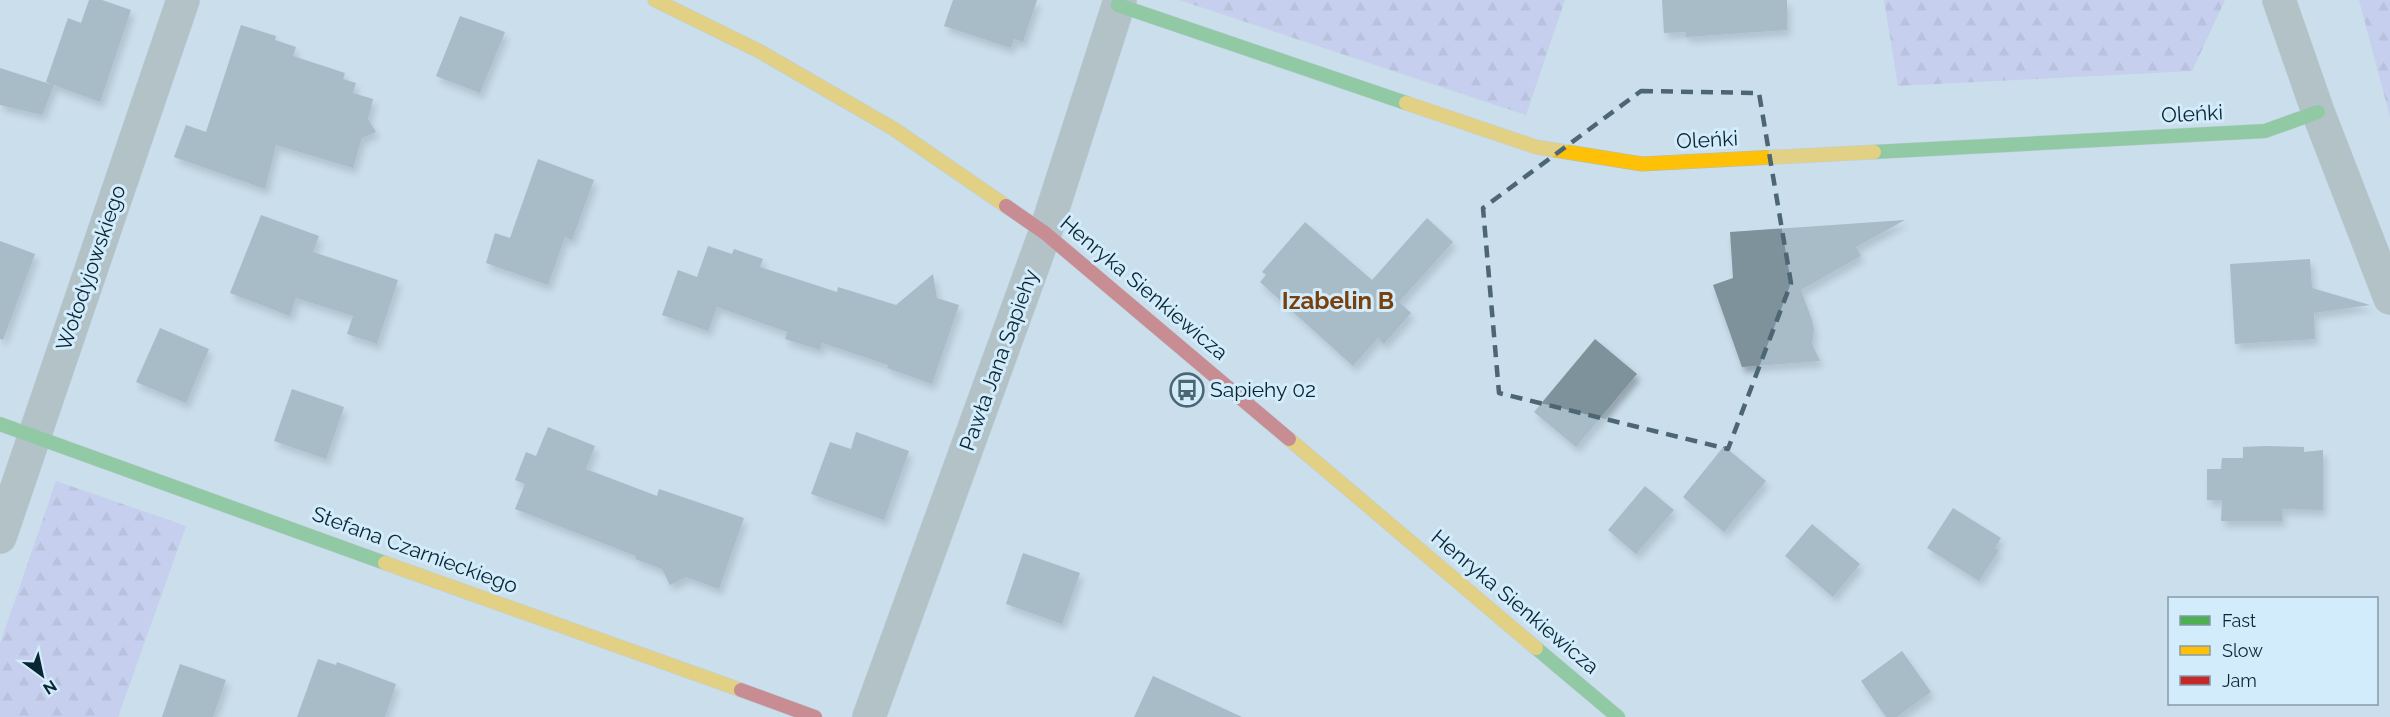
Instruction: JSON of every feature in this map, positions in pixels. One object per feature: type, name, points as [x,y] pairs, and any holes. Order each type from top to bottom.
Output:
[{"type":"street","name":"Wołodyjowskiego","points":[[0,537],[183,0]]},
{"type":"street","name":"Henryka Sienkiewicza","points":[[655,0],[759,51],[894,129],[1045,233],[1618,717]]},
{"type":"street","points":[[2279,0],[2318,112],[2390,298]]},
{"type":"street","name":"Pawła Jana Sapiehy","points":[[869,717],[1045,233],[1119,3]]},
{"type":"street","name":"Oleńki","points":[[1119,3],[1536,147],[1642,164],[2265,131],[2318,112]]},
{"type":"street","name":"Stefana Czarnieckiego","points":[[0,424],[815,717]]},
{"type":"highlighted area","points":[[1641,91],[1759,93],[1791,283],[1728,449],[1499,393],[1483,208]]},
{"type":"green space","points":[[1179,0],[1565,0],[1526,115]]},
{"type":"green space","points":[[1884,0],[2225,0],[2192,71],[1898,86]]},
{"type":"green space","points":[[2359,0],[2390,0],[2390,117]]},
{"type":"green space","points":[[56,481],[186,526],[118,717],[0,717],[0,644]]},
{"type":"building","points":[[89,0],[102,0],[131,10],[100,102],[54,85],[42,115],[0,105],[0,68],[53,85],[46,82],[68,18],[81,23]]},
{"type":"building","points":[[953,0],[1037,0],[1023,42],[1014,39],[1011,48],[944,26]]},
{"type":"building","points":[[1662,0],[1787,0],[1787,30],[1686,37],[1686,32],[1664,33]]},
{"type":"building","points":[[460,16],[505,32],[480,93],[436,76]]},
{"type":"building","points":[[241,25],[276,36],[275,40],[296,47],[293,56],[345,73],[343,79],[356,83],[353,93],[373,99],[368,119],[376,132],[362,138],[353,168],[276,145],[265,189],[174,157],[186,125],[206,132]]},
{"type":"building","points":[[538,159],[594,180],[572,240],[565,237],[548,285],[486,263],[495,233],[510,238]]},
{"type":"building","points":[[261,215],[319,236],[313,252],[398,280],[377,344],[347,334],[353,316],[296,298],[290,316],[230,293]]},
{"type":"building","points":[[1427,218],[1453,242],[1399,302],[1411,313],[1384,344],[1378,338],[1353,366],[1260,282],[1266,275],[1262,272],[1305,222],[1372,280]]},
{"type":"building","points":[[1905,220],[1856,247],[1861,256],[1801,290],[1812,320],[1814,330],[1812,344],[1820,361],[1742,367],[1713,285],[1733,278],[1730,232]]},
{"type":"building","points":[[0,241],[35,254],[3,340],[0,339]]},
{"type":"building","points":[[708,246],[732,254],[734,249],[763,259],[760,267],[837,292],[838,287],[896,305],[933,274],[937,298],[959,305],[932,384],[887,368],[888,365],[822,343],[820,350],[785,339],[787,332],[717,307],[708,331],[662,315],[678,270],[697,277]]},
{"type":"building","points":[[2310,259],[2312,288],[2370,305],[2314,313],[2315,339],[2235,344],[2230,264]]},
{"type":"building","points":[[160,328],[209,349],[186,403],[136,382]]},
{"type":"building","points":[[1595,339],[1637,374],[1576,447],[1534,412]]},
{"type":"building","points":[[292,389],[344,407],[326,459],[274,441]]},
{"type":"building","points":[[548,427],[595,446],[586,469],[657,496],[659,489],[744,518],[719,589],[686,577],[670,585],[662,569],[635,559],[636,556],[515,509],[525,484],[515,480],[526,452],[536,456]]},
{"type":"building","points":[[856,432],[909,451],[884,520],[811,494],[830,442],[851,449]]},
{"type":"building","points":[[1724,446],[1766,481],[1724,532],[1683,497]]},
{"type":"building","points":[[2243,447],[2304,447],[2304,452],[2323,450],[2323,510],[2282,509],[2282,521],[2221,521],[2222,500],[2207,500],[2207,469],[2221,469],[2222,458],[2243,458]]},
{"type":"building","points":[[1645,486],[1674,510],[1636,554],[1608,530]]},
{"type":"building","points":[[1953,508],[2001,538],[1995,548],[1999,550],[1979,581],[1927,548]]},
{"type":"building","points":[[1812,524],[1860,564],[1833,597],[1785,556]]},
{"type":"building","points":[[1023,553],[1080,573],[1062,624],[1006,604]]},
{"type":"building","points":[[1902,651],[1931,692],[1897,717],[1886,717],[1861,681]]},
{"type":"building","points":[[318,659],[336,665],[337,662],[396,684],[385,717],[297,717]]},
{"type":"building","points":[[180,664],[226,680],[213,717],[162,717]]},
{"type":"building","points":[[1153,676],[1242,717],[1134,717]]},
{"type":"traffic: fast","points":[[1118,5],[1406,103]]},
{"type":"traffic: fast","points":[[1874,152],[2265,131],[2318,112]]},
{"type":"traffic: fast","points":[[0,424],[385,563]]},
{"type":"traffic: fast","points":[[1536,648],[1618,717]]},
{"type":"traffic: slow","points":[[655,0],[759,51],[894,129],[1006,206]]},
{"type":"traffic: slow","points":[[1406,103],[1536,147],[1642,164],[1874,152]]},
{"type":"traffic: slow","points":[[1289,439],[1536,648]]},
{"type":"traffic: slow","points":[[385,563],[741,690]]},
{"type":"traffic: jam","points":[[1006,206],[1045,233],[1289,439]]},
{"type":"traffic: jam","points":[[741,690],[815,717]]},
{"type":"place","name":"Sapiehy 02","points":[[1187,390]]},
{"type":"district","name":"Izabelin B","points":[[1338,301]]}]
